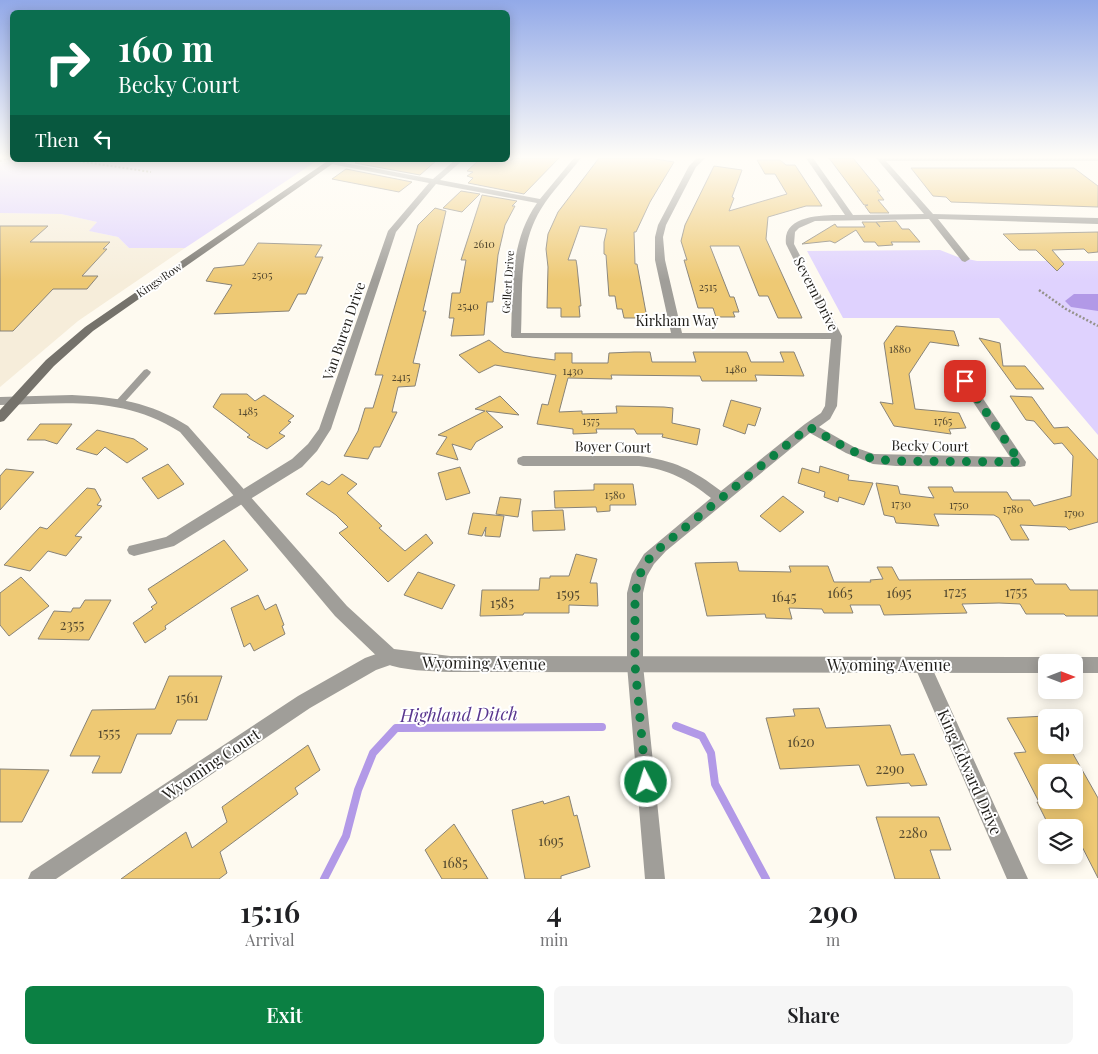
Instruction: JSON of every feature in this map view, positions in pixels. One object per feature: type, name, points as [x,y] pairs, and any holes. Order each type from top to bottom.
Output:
[{"type":"main road","name":"Kings Row","points":[[0,418],[7,401],[89,329],[278,199]]},
{"type":"street","name":"Van Buren Drive","points":[[134,550],[170,542],[297,463],[319,440],[325,429],[392,230],[419,199]]},
{"type":"street","points":[[526,199],[542,202]]},
{"type":"street","name":"Gellert Drive","points":[[516,336],[522,242],[527,227],[544,199]]},
{"type":"street","points":[[676,199],[662,225],[659,237],[660,260],[677,336]]},
{"type":"street","points":[[837,199],[850,218]]},
{"type":"street","points":[[916,199],[965,259]]},
{"type":"street","name":"Severn Drive","points":[[655,879],[635,665],[635,593],[640,574],[649,559],[661,547],[809,427],[826,416],[831,406],[837,336],[790,244],[789,237],[792,231],[803,222],[824,218],[931,216],[1098,221]]},
{"type":"street","name":"Kirkham Way","points":[[516,336],[837,336]]},
{"type":"street","name":"Becky Court","points":[[809,427],[850,450],[873,459],[896,461],[1020,462],[965,381]]},
{"type":"street","points":[[7,401],[119,403],[154,411],[171,419],[184,429],[341,611],[390,657]]},
{"type":"street","name":"Boyer Court","points":[[523,461],[639,461],[658,464],[677,469],[694,478],[722,499]]},
{"type":"street","name":"Wyoming Avenue","points":[[390,657],[450,664],[1038,665]]},
{"type":"street","name":"Wyoming Court","points":[[38,879],[304,702],[371,664],[390,657]]},
{"type":"street","name":"King Edward Drive","points":[[922,665],[1018,879]]},
{"type":"street","points":[[1083,665],[1098,665]]},
{"type":"lane","points":[[119,403],[147,372]]},
{"type":"path","points":[[1039,290],[1066,309],[1098,326]]},
{"type":"shaded area","points":[[0,199],[259,199],[185,248],[129,248],[118,237],[89,231],[97,222],[61,214],[0,213]]},
{"type":"shaded area","points":[[0,213],[61,214],[97,222],[90,231],[118,237],[129,248],[185,248],[78,321],[0,387]]},
{"type":"shaded area","points":[[940,250],[958,257],[977,261],[1098,261],[1098,435],[999,318],[843,318],[807,251]]},
{"type":"shaded area","points":[[1074,294],[1098,294],[1098,311],[1071,307],[1065,301]]},
{"type":"building","points":[[453,199],[475,199],[462,212],[443,208]]},
{"type":"building","points":[[481,199],[517,201],[512,206],[515,206],[505,225],[498,255],[493,302],[487,302],[484,335],[451,336],[454,318],[449,318],[452,293],[460,293],[466,260],[461,260]]},
{"type":"building","points":[[568,199],[652,199],[636,232],[634,232],[635,264],[637,264],[647,318],[624,318],[622,309],[617,309],[615,296],[609,296],[606,255],[604,254],[607,229],[580,226],[568,260],[576,260],[581,306],[579,306],[580,317],[561,317],[561,308],[547,308],[548,267],[546,249],[548,234],[558,212]]},
{"type":"building","points":[[698,199],[734,199],[729,211],[770,199],[817,199],[822,206],[806,206],[768,217],[766,239],[802,318],[778,318],[768,296],[759,296],[739,246],[710,246],[730,297],[734,297],[739,312],[733,312],[735,317],[716,317],[713,308],[698,308],[684,260],[687,260],[681,241],[685,225]]},
{"type":"building","points":[[860,199],[883,199],[878,200],[889,213],[870,213],[865,206],[868,205],[864,205]]},
{"type":"building","points":[[948,199],[1098,199],[1098,207],[951,202]]},
{"type":"building","points":[[435,208],[446,211],[423,311],[426,311],[413,363],[420,364],[415,386],[398,387],[392,412],[397,412],[380,447],[374,447],[368,459],[344,456],[358,431],[365,408],[373,408],[383,375],[375,375],[418,225]]},
{"type":"building","points":[[896,221],[902,229],[909,229],[920,242],[891,242],[893,245],[878,246],[875,242],[864,242],[856,230],[835,243],[830,241],[802,244],[835,224],[837,227],[865,227],[862,222]]},
{"type":"building","points":[[0,226],[48,226],[30,242],[110,242],[103,249],[107,249],[82,276],[98,276],[87,289],[53,289],[13,331],[0,331]]},
{"type":"building","points":[[1098,232],[1098,252],[1088,253],[1084,249],[1052,250],[1064,264],[1057,271],[1036,250],[1019,250],[1003,234]]},
{"type":"building","points":[[258,243],[322,245],[315,257],[323,257],[306,294],[298,294],[289,311],[214,314],[232,285],[206,281],[214,268],[244,265]]},
{"type":"building","points":[[896,326],[954,331],[959,346],[930,342],[909,374],[915,409],[959,413],[966,428],[949,429],[951,434],[894,426],[880,402],[893,404],[884,343]]},
{"type":"building","points":[[979,338],[1000,343],[1003,366],[1025,366],[1044,389],[1016,389]]},
{"type":"building","points":[[489,340],[504,352],[532,357],[555,360],[555,353],[572,353],[572,363],[608,363],[609,353],[634,352],[650,352],[652,362],[696,362],[693,352],[747,352],[751,362],[784,362],[780,352],[794,352],[804,376],[755,375],[757,381],[702,381],[700,376],[611,375],[612,379],[568,378],[559,412],[582,411],[582,414],[617,413],[616,406],[673,408],[672,423],[700,429],[697,445],[662,437],[663,434],[637,434],[634,429],[596,429],[597,433],[573,434],[573,429],[537,424],[542,404],[548,405],[556,375],[495,365],[479,373],[459,355]]},
{"type":"building","points":[[221,394],[247,394],[255,401],[264,395],[294,416],[288,421],[291,422],[279,433],[285,436],[267,449],[247,437],[250,435],[213,407]]},
{"type":"building","points":[[500,396],[519,415],[486,411],[503,427],[476,442],[471,450],[452,444],[458,460],[436,454],[447,437],[438,435],[485,411],[475,409]]},
{"type":"building","points":[[1010,396],[1032,397],[1054,428],[1068,427],[1098,460],[1098,522],[1069,530],[1066,527],[1020,525],[1029,540],[1011,540],[999,518],[994,515],[934,514],[939,526],[896,523],[894,517],[884,515],[876,483],[898,486],[900,494],[934,498],[928,487],[952,487],[954,492],[1007,492],[1012,500],[1030,500],[1034,506],[1071,496],[1073,456],[1062,443],[1054,444],[1034,421],[1026,420]]},
{"type":"building","points":[[731,400],[761,408],[755,426],[748,424],[745,434],[723,426]]},
{"type":"building","points":[[40,424],[72,424],[57,444],[45,440],[27,440]]},
{"type":"building","points":[[97,430],[134,439],[148,449],[127,463],[105,447],[97,455],[76,449]]},
{"type":"building","points":[[168,464],[184,484],[158,499],[142,478]]},
{"type":"building","points":[[820,466],[849,475],[848,480],[873,483],[864,505],[839,497],[838,502],[824,497],[825,492],[798,483],[802,468],[819,473]]},
{"type":"building","points":[[460,467],[470,493],[446,500],[438,473]]},
{"type":"building","points":[[6,469],[34,472],[0,510],[0,476]]},
{"type":"building","points":[[342,474],[357,484],[347,493],[382,526],[379,528],[405,551],[426,534],[433,543],[388,582],[339,533],[348,527],[336,515],[306,494],[322,481],[329,485]]},
{"type":"building","points":[[594,484],[633,484],[636,505],[610,505],[610,511],[597,512],[596,507],[555,508],[554,491],[594,490]]},
{"type":"building","points":[[87,488],[95,489],[101,500],[97,505],[102,506],[75,536],[82,537],[66,556],[48,551],[30,571],[4,565],[40,527],[47,529]]},
{"type":"building","points":[[783,496],[804,512],[780,532],[760,516]]},
{"type":"building","points":[[500,497],[521,499],[518,517],[496,514]]},
{"type":"building","points":[[563,510],[565,530],[533,531],[532,511]]},
{"type":"building","points":[[473,513],[504,516],[500,537],[485,536],[486,527],[482,536],[468,534]]},
{"type":"building","points":[[224,540],[248,570],[165,626],[166,629],[145,643],[133,623],[153,609],[151,607],[157,603],[148,589]]},
{"type":"building","points":[[576,554],[597,559],[590,583],[597,583],[598,606],[569,605],[569,613],[524,613],[523,615],[480,616],[482,590],[539,590],[540,578],[569,576]]},
{"type":"building","points":[[737,562],[739,571],[791,572],[789,566],[828,566],[834,582],[871,582],[870,580],[883,579],[877,567],[892,567],[899,580],[1032,579],[1035,584],[1066,584],[1070,590],[1098,590],[1098,616],[1026,614],[1020,604],[999,603],[962,604],[967,613],[884,615],[880,605],[850,605],[853,613],[824,613],[822,609],[789,608],[792,619],[766,618],[765,614],[707,616],[695,563]]},
{"type":"building","points":[[418,572],[455,585],[442,609],[404,595]]},
{"type":"building","points":[[21,577],[49,606],[9,636],[0,625],[0,593]]},
{"type":"building","points":[[258,595],[265,610],[276,604],[284,625],[282,626],[285,634],[254,651],[250,643],[244,647],[231,608]]},
{"type":"building","points":[[85,600],[111,600],[89,640],[38,639],[54,611],[71,612],[73,608],[80,608]]},
{"type":"building","points":[[169,676],[222,676],[207,720],[177,720],[171,734],[137,734],[121,773],[92,773],[100,756],[70,756],[92,710],[155,709]]},
{"type":"building","points":[[819,708],[826,728],[890,725],[901,755],[914,754],[927,785],[911,786],[909,783],[867,786],[859,765],[780,769],[766,718],[795,716],[793,709]]},
{"type":"building","points":[[1038,716],[1038,754],[1073,754],[1079,764],[1038,764],[1038,800],[1014,753],[1026,752],[1007,718]]},
{"type":"building","points":[[308,745],[320,770],[295,788],[298,794],[220,852],[227,873],[219,879],[121,879],[186,832],[192,848],[227,822],[222,807]]},
{"type":"building","points":[[0,769],[49,770],[22,822],[0,822]]},
{"type":"building","points":[[1083,772],[1098,798],[1098,878],[1083,849],[1083,819],[1046,819],[1040,809],[1083,809]]},
{"type":"building","points":[[569,796],[574,816],[577,815],[590,867],[561,876],[561,879],[525,879],[512,810],[543,801],[544,804]]},
{"type":"building","points":[[876,817],[939,817],[951,850],[930,850],[940,879],[895,879]]},
{"type":"building","points":[[454,824],[488,879],[442,879],[425,850]]},
{"type":"waterway","name":"Highland Ditch","points":[[676,726],[702,736],[711,753],[715,784],[766,879]]},
{"type":"waterway","name":"Highland Ditch","points":[[324,879],[346,836],[358,790],[373,753],[396,728],[602,727]]},
{"type":"route","points":[[646,782],[635,665],[635,593],[640,574],[649,559],[661,547],[809,427],[826,438],[873,459],[896,461],[1020,462],[965,381]]}]
